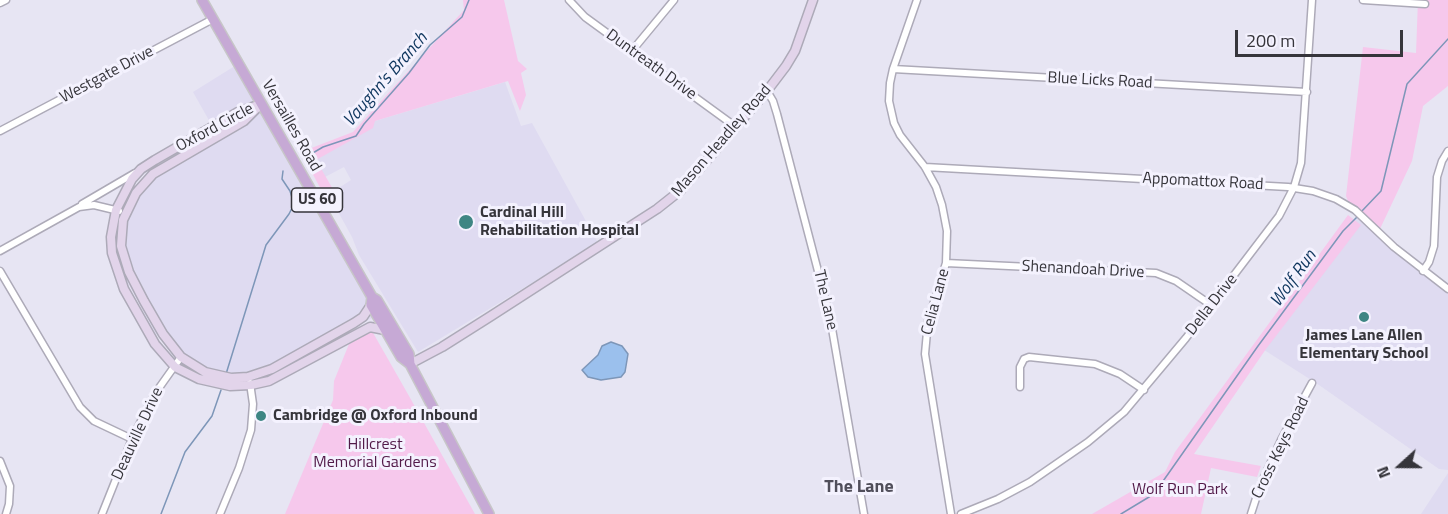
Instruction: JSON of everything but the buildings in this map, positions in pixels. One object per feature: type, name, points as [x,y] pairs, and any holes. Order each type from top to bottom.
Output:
[{"type":"main road","name":"Versailles Road","points":[[202,0],[371,301],[385,330],[401,357],[410,364]]},
{"type":"main road","name":"Versailles Road","points":[[371,301],[377,300],[409,354],[410,364],[489,514]]},
{"type":"street","points":[[0,3],[6,0]]},
{"type":"street","name":"Duntreath Drive","points":[[569,0],[585,17],[631,52],[736,127]]},
{"type":"street","points":[[631,52],[674,0]]},
{"type":"street","name":"Mason Headley Road","points":[[410,364],[442,347],[666,203],[692,179],[786,66],[795,51],[813,0]]},
{"type":"street","name":"Celia Lane","points":[[917,0],[893,69],[889,101],[894,123],[908,147],[925,167],[942,205],[947,231],[946,263],[928,321],[925,354],[951,514]]},
{"type":"street","name":"Della Drive","points":[[961,514],[1012,491],[1066,459],[1124,412],[1144,390],[1265,236],[1284,208],[1294,187],[1303,149],[1312,0]]},
{"type":"street","points":[[1363,0],[1425,4]]},
{"type":"street","name":"Westgate Drive","points":[[0,131],[213,19]]},
{"type":"street","name":"Blue Licks Road","points":[[893,69],[1306,92]]},
{"type":"street","name":"The Lane","points":[[767,91],[777,114],[830,317],[864,514]]},
{"type":"street","name":"Oxford Circle","points":[[261,104],[238,112],[141,169],[132,179],[116,210],[112,226],[112,253],[119,279],[155,344],[175,367],[200,379],[230,386],[277,378],[370,327],[385,330]]},
{"type":"street","name":"Oxford Circle","points":[[261,104],[243,121],[153,174],[136,193],[126,213],[120,236],[121,246],[129,272],[163,334],[181,357],[213,375],[249,381],[354,323],[363,317],[371,301]]},
{"type":"street","points":[[1423,271],[1429,262],[1434,246],[1437,177],[1448,151]]},
{"type":"street","name":"Appomattox Road","points":[[925,167],[1294,187],[1321,193],[1363,216],[1423,271],[1448,289]]},
{"type":"street","points":[[0,251],[141,169]]},
{"type":"street","points":[[69,211],[86,205],[104,206],[126,213]]},
{"type":"street","name":"Shenandoah Drive","points":[[946,263],[1156,273],[1176,280],[1211,305]]},
{"type":"street","points":[[0,271],[80,408],[94,421],[132,439]]},
{"type":"street","name":"Deauville Drive","points":[[102,514],[132,439],[154,395],[181,357]]},
{"type":"street","points":[[1020,387],[1020,367],[1023,359],[1029,357],[1095,364],[1120,374],[1144,390]]},
{"type":"street","points":[[220,514],[239,468],[251,430],[253,412],[249,381]]},
{"type":"street","name":"Cross Keys Road","points":[[1251,514],[1277,449],[1312,382]]},
{"type":"street","points":[[0,461],[10,486],[6,514]]},
{"type":"shaded area","points":[[238,64],[381,313],[271,375],[235,381],[191,370],[155,333],[123,274],[116,230],[130,192],[147,173],[215,131],[193,92]]},
{"type":"shaded area","name":"Cardinal Hill Rehabilitation Hospital","points":[[505,82],[521,126],[532,123],[598,243],[418,352],[359,255],[336,208],[325,197],[351,180],[344,167],[325,177],[314,157],[375,121]]},
{"type":"shaded area","name":"James Lane Allen Elementary School","points":[[1360,214],[1423,271],[1448,289],[1448,470],[1439,469],[1319,385],[1258,346],[1343,231]]},
{"type":"shaded area","points":[[1448,473],[1448,514],[1421,514]]},
{"type":"green space","points":[[463,0],[504,0],[518,61],[527,69],[521,73],[526,95],[520,111],[508,81],[375,121],[373,128],[316,160],[334,191],[325,197],[301,152],[353,132],[464,10]]},
{"type":"green space","points":[[1418,0],[1448,0],[1448,86],[1423,106],[1412,161],[1379,231],[1350,206],[1346,196],[1363,47],[1416,53]]},
{"type":"green space","name":"Wolf Run Park","points":[[1348,215],[1361,225],[1266,349],[1194,454],[1261,466],[1257,477],[1211,468],[1201,514],[1092,514],[1165,472],[1175,452]]},
{"type":"green space","name":"Hillcrest Memorial Gardens","points":[[372,331],[475,514],[285,514],[333,400],[334,381],[349,344]]},
{"type":"water","points":[[611,342],[622,346],[628,354],[625,372],[621,377],[601,380],[588,377],[582,370],[598,355],[602,346]]},
{"type":"waterway","name":"Vaughn's Branch","points":[[306,157],[323,147],[356,136],[430,45],[462,17],[469,0]]},
{"type":"waterway","name":"Wolf Run","points":[[1361,212],[1381,191],[1407,84],[1448,39]]},
{"type":"waterway","name":"Vaughn's Branch","points":[[226,374],[266,245],[294,204],[290,191],[282,179],[283,171]]},
{"type":"waterway","name":"Wolf Run","points":[[1121,514],[1154,494],[1258,346],[1343,231],[1358,216]]},
{"type":"waterway","name":"Vaughn's Branch","points":[[161,514],[185,452],[212,416],[221,390]]},
{"type":"place","name":"Cardinal Hill Rehabilitation Hospital","points":[[466,222]]},
{"type":"place","name":"James Lane Allen Elementary School","points":[[1364,317]]},
{"type":"place","name":"Cambridge @ Oxford Inbound","points":[[261,416]]},
{"type":"district","name":"The Lane","points":[[859,488]]}]
